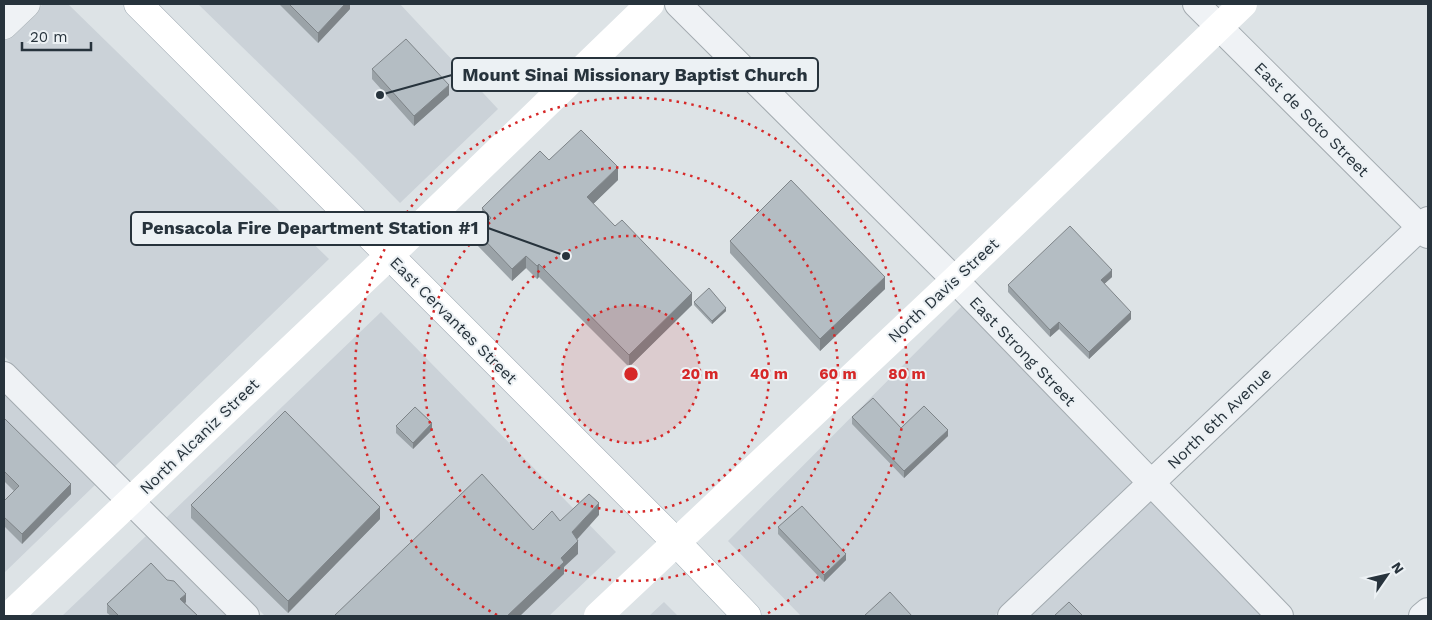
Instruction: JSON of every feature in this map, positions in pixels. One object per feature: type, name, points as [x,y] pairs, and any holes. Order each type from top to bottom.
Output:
[{"type":"main road","name":"East Cervantes Street","points":[[138,4],[676,542],[747,616]]},
{"type":"main road","name":"North Alcaniz Street","points":[[9,616],[390,255],[650,4]]},
{"type":"main road","name":"North Davis Street","points":[[598,616],[955,280],[1243,4]]},
{"type":"street","points":[[4,25],[26,4]]},
{"type":"street","name":"East Strong Street","points":[[678,4],[955,280],[1280,616]]},
{"type":"street","name":"East de Soto Street","points":[[1196,4],[1426,227]]},
{"type":"street","name":"North 6th Avenue","points":[[1010,616],[1426,227]]},
{"type":"street","points":[[4,375],[246,616]]},
{"type":"street","points":[[1422,616],[1428,610]]},
{"type":"shaded area","points":[[43,4],[68,4],[329,259],[114,467],[4,356],[4,41]]},
{"type":"shaded area","points":[[198,4],[400,4],[498,109],[400,203]]},
{"type":"shaded area","points":[[962,306],[1133,484],[994,616],[801,616],[728,541]]},
{"type":"shaded area","points":[[381,312],[616,552],[549,616],[265,616],[166,518]]},
{"type":"shaded area","points":[[4,394],[95,485],[4,573]]},
{"type":"shaded area","points":[[1149,500],[1262,616],[1027,616]]},
{"type":"shaded area","points":[[146,536],[227,616],[62,616]]},
{"type":"shaded area","points":[[664,602],[678,616],[649,616]]},
{"type":"building","points":[[289,4],[345,4],[318,33]]},
{"type":"building","points":[[406,39],[449,85],[414,116],[372,69]]},
{"type":"building","points":[[581,130],[618,167],[587,197],[615,226],[622,220],[692,293],[629,355],[539,264],[537,266],[526,256],[512,269],[477,232],[491,218],[482,208],[540,151],[549,160]]},
{"type":"building","points":[[791,180],[885,277],[820,339],[730,241]]},
{"type":"building","points":[[1070,226],[1112,270],[1101,280],[1131,312],[1089,352],[1059,322],[1050,330],[1008,285]]},
{"type":"building","points":[[709,288],[726,308],[712,321],[694,302]]},
{"type":"building","points":[[873,398],[901,428],[924,406],[948,430],[904,471],[852,417]]},
{"type":"building","points":[[415,407],[432,423],[413,443],[396,426]]},
{"type":"building","points":[[285,411],[380,507],[288,601],[191,505]]},
{"type":"building","points":[[4,418],[71,484],[22,534],[4,517],[4,501],[19,486],[4,471]]},
{"type":"building","points":[[482,474],[533,530],[552,511],[560,521],[589,494],[599,503],[572,532],[578,541],[561,558],[564,562],[507,616],[334,616]]},
{"type":"building","points":[[802,506],[846,554],[824,575],[778,527]]},
{"type":"building","points":[[151,563],[167,580],[174,581],[186,594],[180,599],[198,616],[119,616],[107,604]]},
{"type":"building","points":[[890,592],[912,616],[864,616]]},
{"type":"building","points":[[1069,602],[1083,616],[1054,616]]},
{"type":"place","name":"Mount Sinai Missionary Baptist Church","points":[[380,95]]},
{"type":"place","name":"Pensacola Fire Department Station #1","points":[[566,256]]}]
